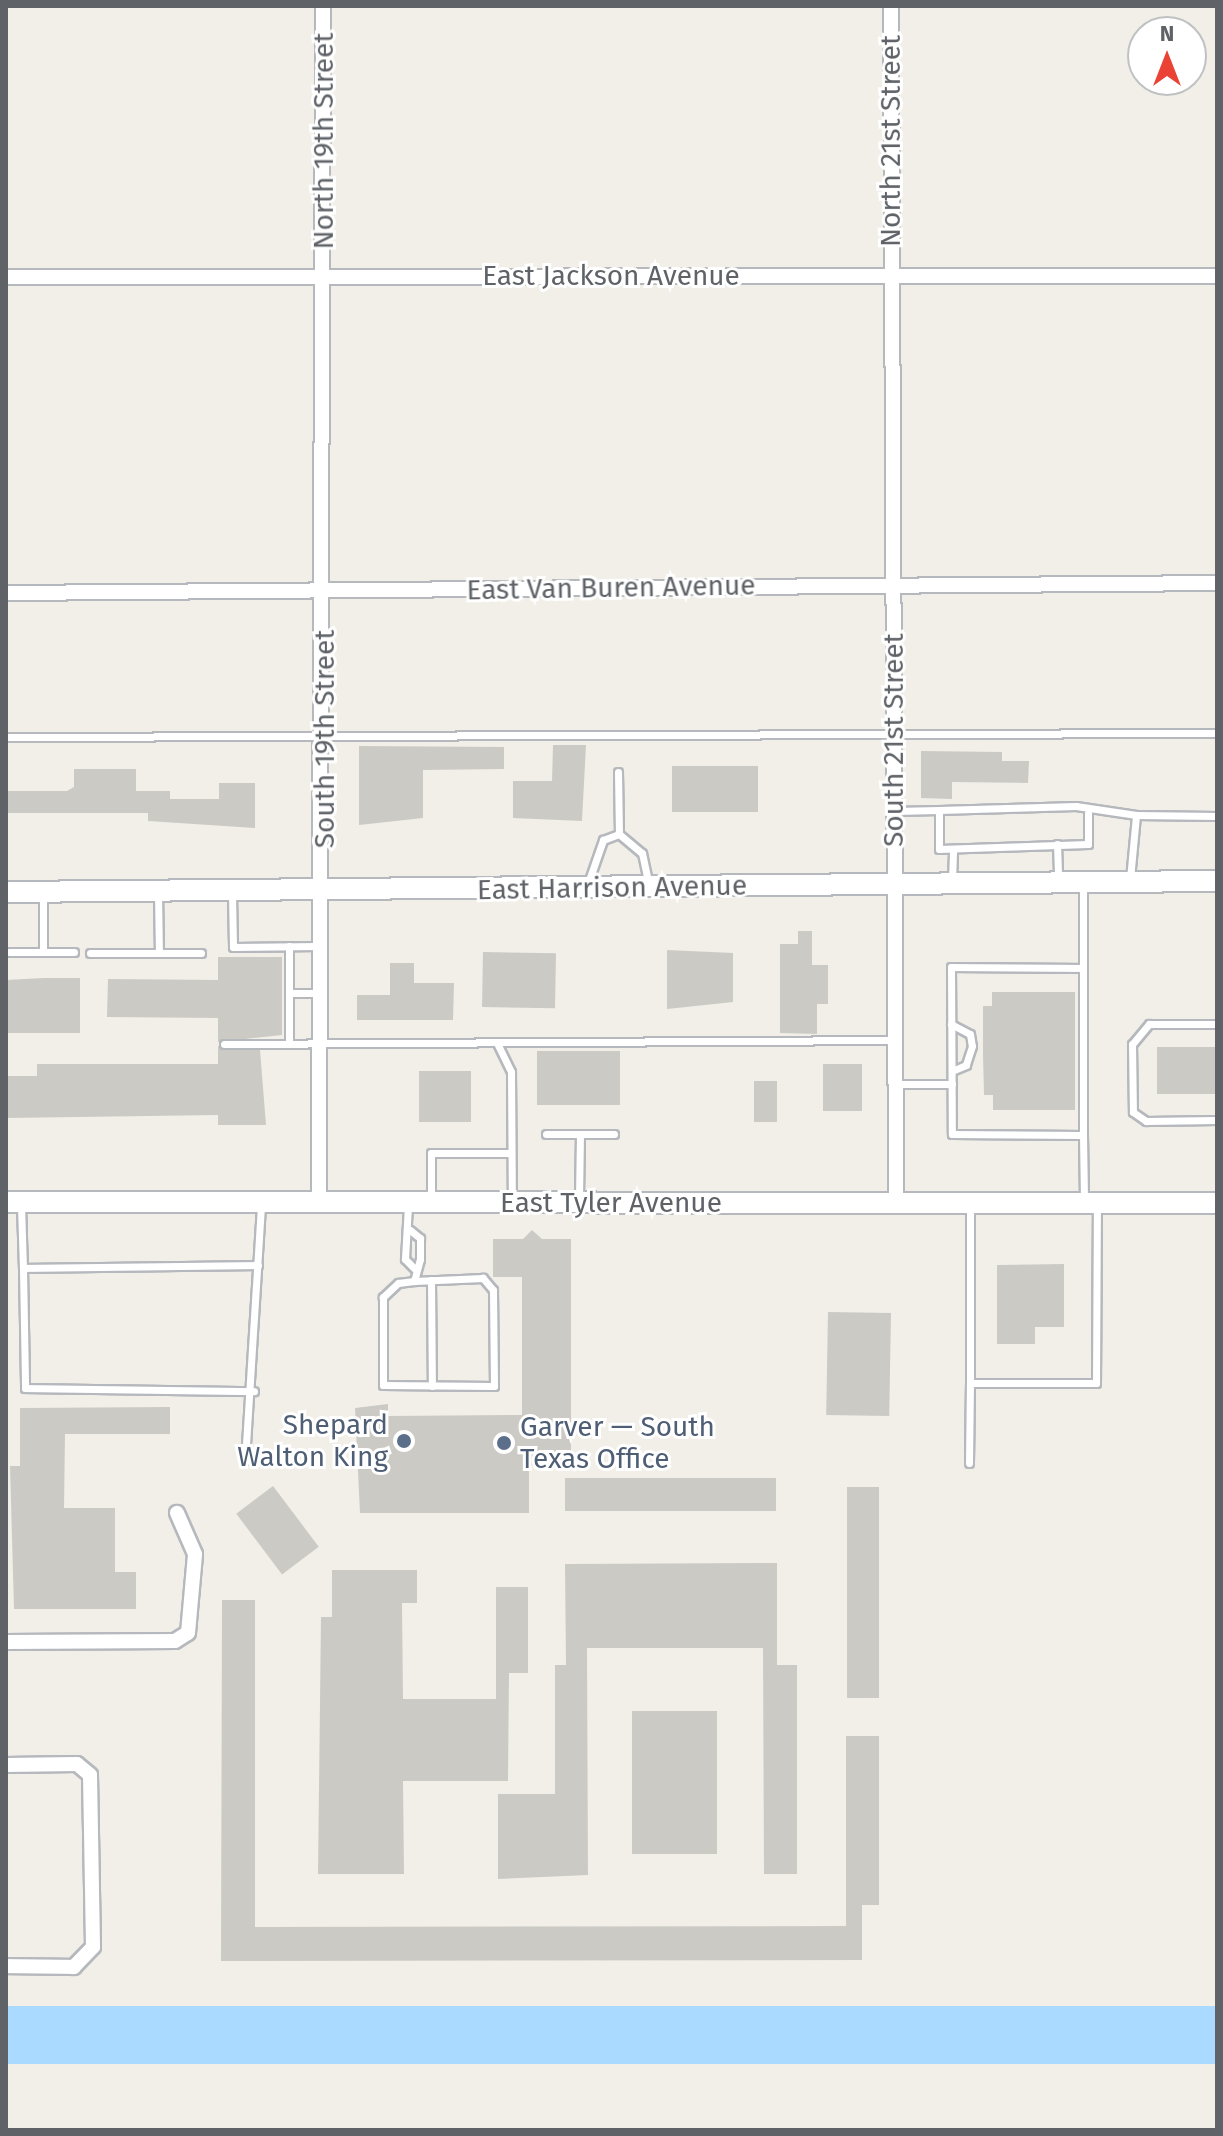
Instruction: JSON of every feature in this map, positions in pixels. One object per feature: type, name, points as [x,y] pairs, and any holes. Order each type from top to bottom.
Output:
[{"type":"main road","name":"East Harrison Avenue","points":[[6,892],[587,888],[1058,880],[1217,881]]},
{"type":"main road","name":"East Tyler Avenue","points":[[14,1202],[1217,1203]]},
{"type":"street","name":"North 19th Street","points":[[323,6],[324,275]]},
{"type":"street","name":"North 21st Street","points":[[891,6],[891,277]]},
{"type":"street","name":"South 19th Street","points":[[319,1203],[326,592],[324,275]]},
{"type":"street","name":"East Jackson Avenue","points":[[6,277],[1217,276]]},
{"type":"street","name":"South 21st Street","points":[[891,277],[896,1203]]},
{"type":"street","name":"East Van Buren Avenue","points":[[6,593],[1217,583]]},
{"type":"street","points":[[6,1642],[175,1641],[188,1633],[195,1554],[177,1513]]},
{"type":"street","points":[[6,1765],[77,1764],[90,1775],[93,1902],[87,1960],[74,1967],[6,1966]]},
{"type":"lane","points":[[6,737],[1217,733]]},
{"type":"lane","points":[[618,772],[619,834],[642,853],[650,887]]},
{"type":"lane","points":[[894,811],[1076,806],[1088,813],[1217,816]]},
{"type":"lane","points":[[939,810],[939,849],[1088,844],[1088,813]]},
{"type":"lane","points":[[1130,880],[1136,815]]},
{"type":"lane","points":[[587,888],[597,850],[619,834]]},
{"type":"lane","points":[[1057,844],[1058,880]]},
{"type":"lane","points":[[952,881],[953,849]]},
{"type":"lane","points":[[970,1383],[1096,1383],[1090,1203],[1083,1135],[1083,880]]},
{"type":"lane","points":[[232,891],[233,947],[323,946]]},
{"type":"lane","points":[[43,892],[43,952]]},
{"type":"lane","points":[[158,892],[159,953]]},
{"type":"lane","points":[[289,946],[289,1044]]},
{"type":"lane","points":[[9,952],[74,952]]},
{"type":"lane","points":[[90,953],[201,953]]},
{"type":"lane","points":[[1082,968],[951,967],[951,1024],[952,1134],[1083,1135]]},
{"type":"lane","points":[[290,993],[322,994]]},
{"type":"lane","points":[[951,1024],[970,1034],[972,1046],[966,1065],[952,1071]]},
{"type":"lane","points":[[1217,1024],[1149,1024],[1132,1044],[1133,1112],[1146,1121],[1217,1120]]},
{"type":"lane","points":[[275,1035],[275,1044]]},
{"type":"lane","points":[[224,1044],[895,1040]]},
{"type":"lane","points":[[497,1043],[511,1072],[512,1203]]},
{"type":"lane","points":[[895,1084],[952,1084]]},
{"type":"lane","points":[[546,1134],[614,1134]]},
{"type":"lane","points":[[579,1203],[580,1134]]},
{"type":"lane","points":[[431,1203],[431,1153],[511,1153]]},
{"type":"lane","points":[[14,1202],[23,1268],[25,1388],[254,1391]]},
{"type":"lane","points":[[245,1460],[254,1391],[261,1203]]},
{"type":"lane","points":[[408,1203],[410,1230],[405,1259],[414,1268]]},
{"type":"lane","points":[[969,1463],[970,1203]]},
{"type":"lane","points":[[410,1230],[420,1238],[414,1281]]},
{"type":"lane","points":[[23,1268],[258,1265]]},
{"type":"lane","points":[[483,1278],[493,1290],[494,1386],[383,1385],[383,1297],[398,1283],[431,1280],[483,1278]]},
{"type":"lane","points":[[431,1280],[432,1386]]},
{"type":"water","points":[[6,2006],[1217,2006],[1217,2064],[6,2064]]},
{"type":"building","points":[[553,745],[586,745],[582,821],[513,818],[513,781],[552,781]]},
{"type":"building","points":[[359,746],[504,747],[504,769],[423,770],[423,818],[359,825]]},
{"type":"building","points":[[921,751],[1002,752],[1002,761],[1029,761],[1028,783],[952,782],[952,799],[921,798]]},
{"type":"building","points":[[672,766],[758,766],[758,812],[672,812]]},
{"type":"building","points":[[74,769],[136,769],[136,791],[170,791],[170,799],[219,799],[219,783],[255,783],[255,828],[148,821],[148,813],[6,813],[6,791],[67,791],[74,787]]},
{"type":"building","points":[[798,931],[812,931],[812,965],[828,965],[828,1004],[817,1004],[817,1034],[780,1033],[780,944],[798,944]]},
{"type":"building","points":[[667,950],[733,953],[733,1002],[667,1009]]},
{"type":"building","points":[[483,952],[556,953],[555,1008],[482,1007]]},
{"type":"building","points":[[218,957],[282,957],[282,1035],[218,1042],[218,1018],[107,1017],[108,979],[218,980]]},
{"type":"building","points":[[390,963],[414,963],[414,983],[454,983],[453,1020],[357,1020],[357,995],[390,995]]},
{"type":"building","points":[[80,978],[80,1033],[6,1033],[6,980]]},
{"type":"building","points":[[992,992],[1075,992],[1075,1110],[993,1110],[993,1095],[984,1095],[983,1054],[983,1006],[992,1006]]},
{"type":"building","points":[[218,1046],[260,1050],[266,1125],[218,1125],[218,1115],[6,1118],[6,1076],[37,1076],[37,1064],[218,1064]]},
{"type":"building","points":[[1157,1047],[1217,1047],[1217,1094],[1157,1094]]},
{"type":"building","points":[[537,1051],[620,1051],[620,1105],[537,1105]]},
{"type":"building","points":[[823,1064],[862,1064],[862,1111],[823,1111]]},
{"type":"building","points":[[419,1071],[471,1071],[471,1122],[419,1122]]},
{"type":"building","points":[[754,1081],[777,1081],[777,1122],[754,1122]]},
{"type":"building","points":[[532,1230],[542,1239],[571,1239],[571,1466],[529,1466],[529,1513],[360,1513],[355,1408],[388,1404],[388,1416],[522,1415],[522,1277],[493,1277],[493,1239],[523,1239]]},
{"type":"building","points":[[1064,1264],[1064,1327],[1035,1327],[1035,1344],[997,1344],[997,1265]]},
{"type":"building","points":[[828,1312],[891,1313],[889,1416],[826,1415]]},
{"type":"building","points":[[170,1407],[170,1434],[65,1434],[64,1508],[115,1508],[115,1572],[136,1572],[136,1609],[14,1609],[10,1466],[20,1466],[20,1408]]},
{"type":"building","points":[[565,1478],[776,1478],[776,1511],[565,1511]]},
{"type":"building","points":[[273,1486],[319,1547],[282,1574],[236,1514]]},
{"type":"building","points":[[847,1487],[879,1487],[879,1698],[847,1698]]},
{"type":"building","points":[[777,1563],[777,1665],[797,1665],[797,1874],[764,1874],[763,1648],[587,1648],[588,1875],[498,1879],[498,1794],[555,1794],[555,1665],[566,1665],[565,1564]]},
{"type":"building","points":[[332,1570],[417,1570],[417,1603],[402,1603],[403,1699],[496,1699],[496,1587],[528,1587],[528,1673],[509,1673],[508,1781],[403,1781],[404,1874],[318,1874],[321,1617],[332,1617]]},
{"type":"building","points":[[222,1600],[255,1600],[255,1927],[846,1926],[846,1736],[879,1736],[879,1905],[862,1905],[862,1960],[221,1961]]},
{"type":"building","points":[[632,1711],[717,1711],[717,1854],[632,1854]]},
{"type":"place","name":"Shepard Walton King","points":[[404,1441]]},
{"type":"place","name":"Garver — South Texas Office","points":[[504,1443]]}]
